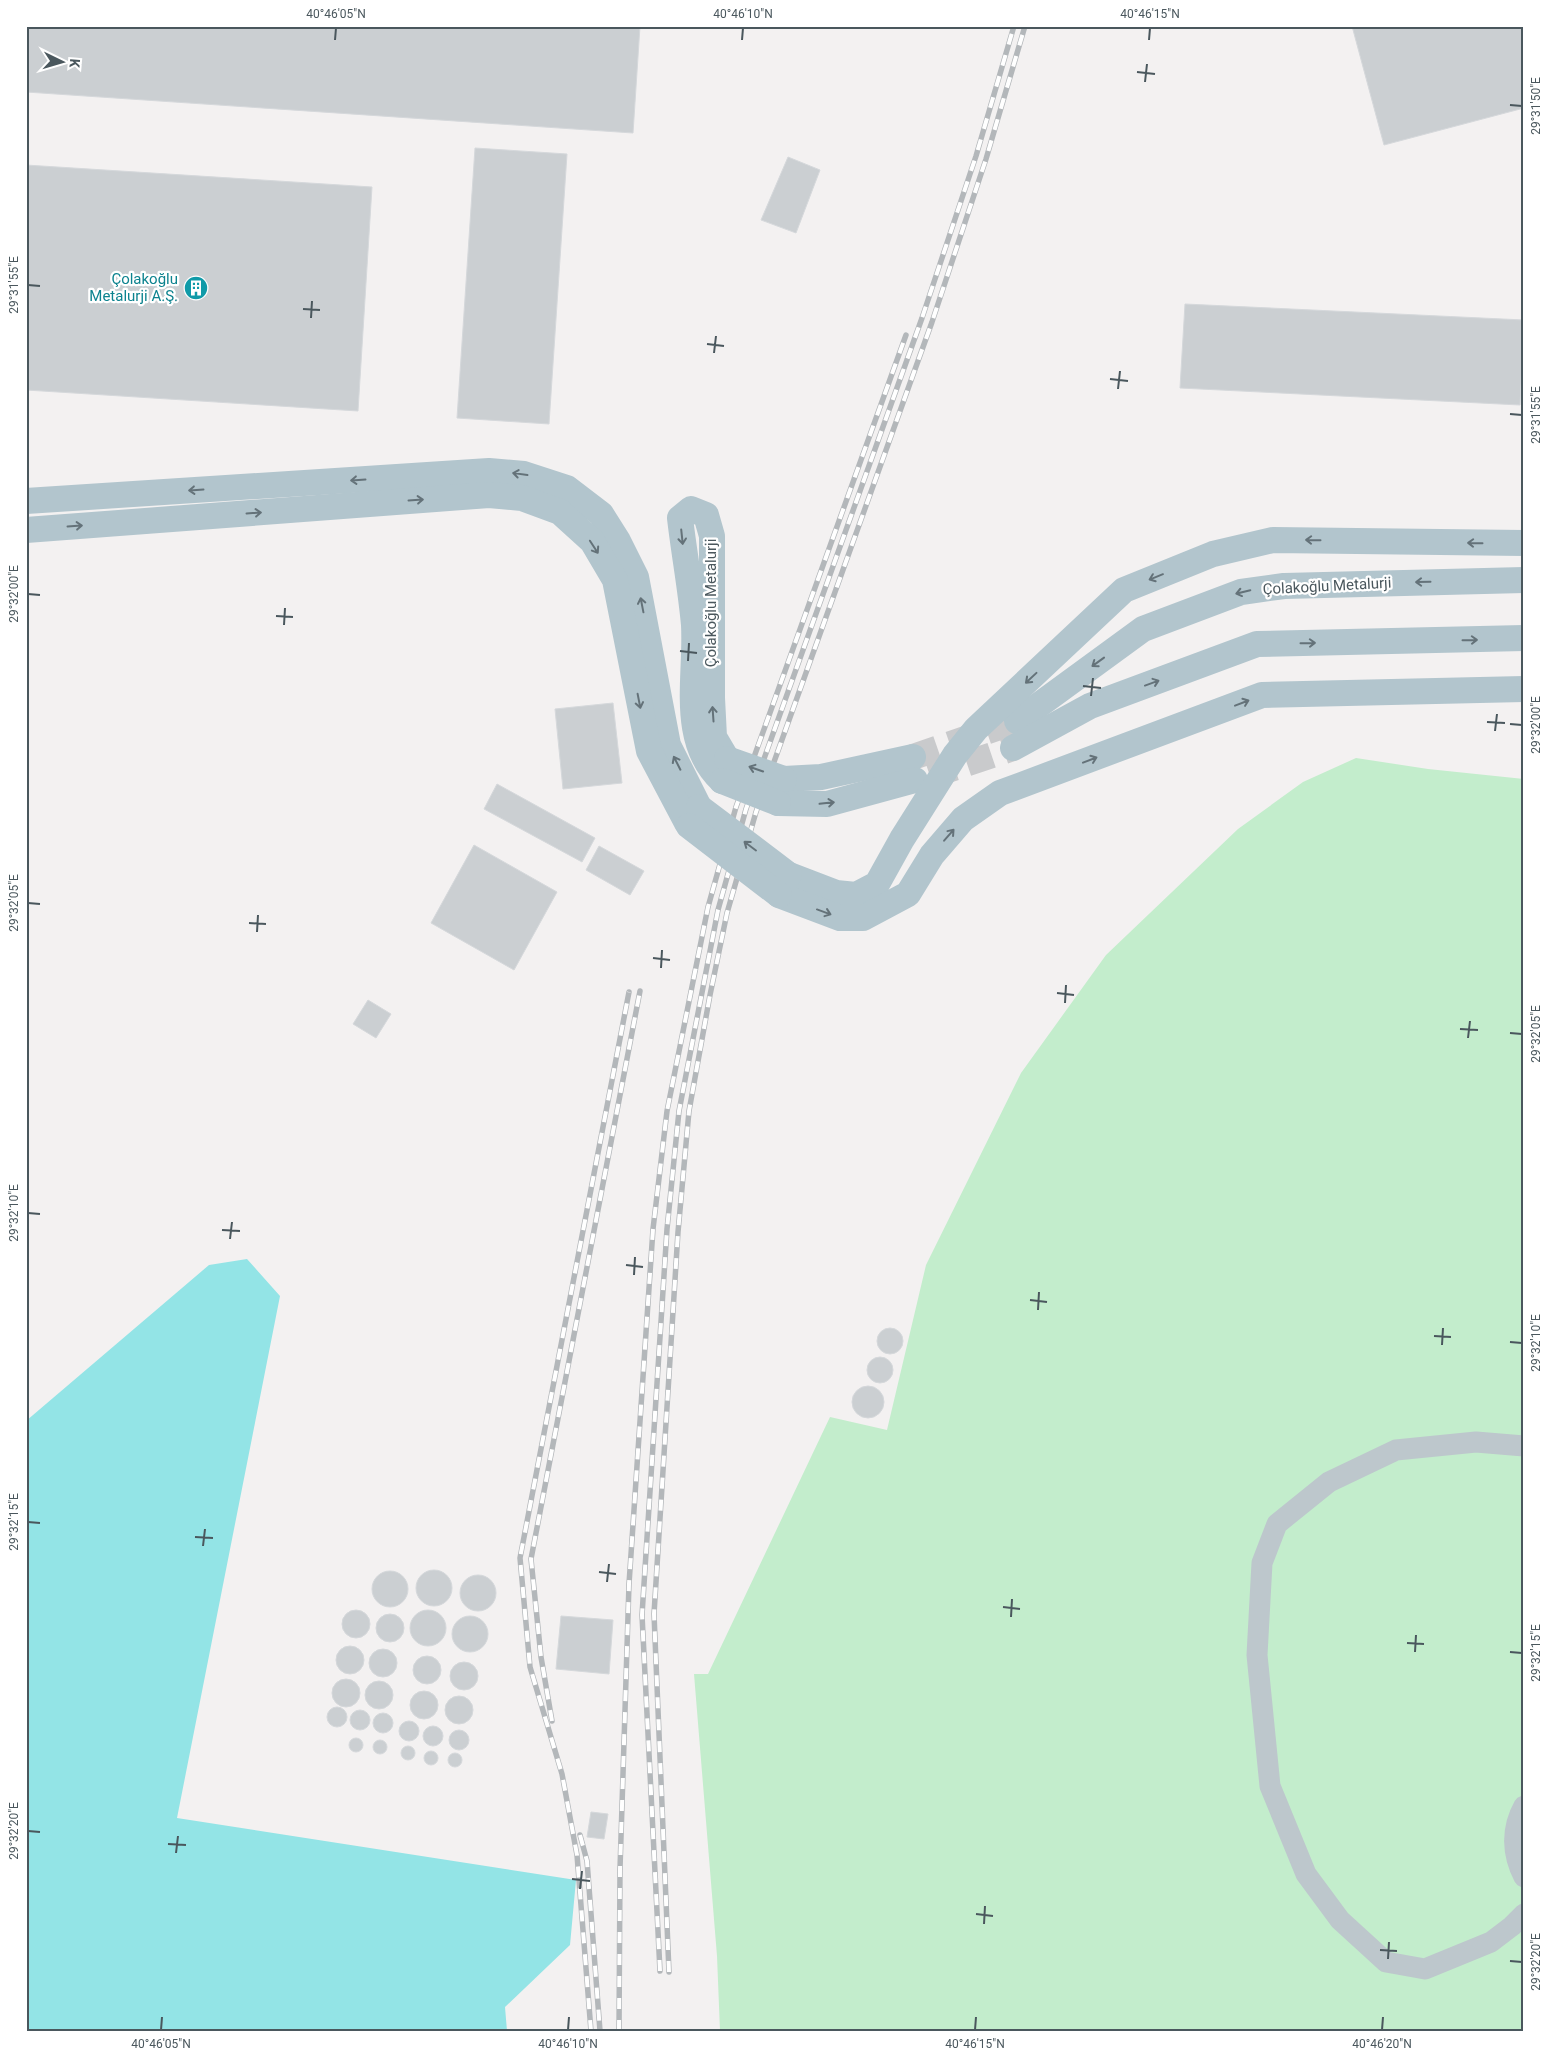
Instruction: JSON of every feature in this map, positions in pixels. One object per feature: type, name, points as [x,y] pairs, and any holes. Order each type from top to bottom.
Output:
[{"type":"main road","points":[[26,501],[489,471],[524,474],[564,500],[601,514],[618,541],[636,577],[668,745],[699,806],[784,885],[840,918],[863,918],[908,894],[932,855],[963,819],[1000,794],[1262,695],[1524,689]]},
{"type":"main road","points":[[26,530],[489,495],[564,500]]},
{"type":"main road","name":"Çolakoğlu Metalurji","points":[[691,509],[706,514],[712,536],[712,698],[714,738],[725,770],[710,769],[695,735],[694,625],[680,518],[691,509]]},
{"type":"main road","points":[[784,885],[856,895],[876,884],[955,755],[976,729],[1124,590],[1213,554],[1273,540],[1524,543]]},
{"type":"main road","name":"Çolakoğlu Metalurji","points":[[1017,721],[1144,629],[1241,592],[1284,586],[1524,580]]},
{"type":"main road","points":[[1014,748],[1090,706],[1257,644],[1524,638]]},
{"type":"main road","points":[[725,770],[781,791],[821,777],[914,769]]},
{"type":"street","points":[[1524,1446],[1476,1442],[1396,1450],[1329,1482],[1277,1524],[1262,1563],[1257,1654],[1270,1786],[1306,1874],[1340,1920],[1386,1962],[1425,1969],[1491,1942],[1524,1914]]},
{"type":"street","points":[[1524,1806],[1516,1824],[1514,1843],[1518,1867],[1524,1877]]},
{"type":"green space","points":[[1356,758],[1428,769],[1524,779],[1524,2031],[720,2031],[717,1956],[694,1674],[708,1674],[830,1417],[887,1430],[926,1265],[1021,1073],[1106,955],[1238,829],[1303,782]]},
{"type":"water","points":[[247,1259],[280,1296],[177,1818],[576,1880],[570,1945],[505,2007],[507,2031],[26,2031],[26,1421],[209,1265]]},
{"type":"building","points":[[26,26],[640,26],[633,133],[26,92]]},
{"type":"building","points":[[1352,26],[1524,26],[1524,108],[1384,145]]},
{"type":"building","points":[[475,148],[567,154],[549,424],[457,418]]},
{"type":"building","points":[[788,157],[820,170],[796,233],[761,220]]},
{"type":"building","name":"Çolakoğlu Metalurji A.Ş.","points":[[26,165],[372,187],[358,411],[26,390]]},
{"type":"building","points":[[1185,304],[1524,320],[1520,405],[1180,388]]},
{"type":"building","points":[[613,703],[622,783],[563,789],[555,709]]},
{"type":"building","points":[[497,784],[595,838],[582,862],[484,809]]},
{"type":"building","points":[[474,845],[557,892],[514,970],[431,923]]},
{"type":"building","points":[[599,846],[644,871],[630,895],[586,870]]},
{"type":"building","points":[[368,1000],[391,1014],[376,1038],[353,1024]]},
{"type":"building","points":[[890,1328],[899,1332],[903,1341],[899,1350],[890,1354],[881,1350],[877,1341],[881,1332]]},
{"type":"building","points":[[880,1357],[889,1361],[893,1370],[889,1379],[880,1383],[871,1379],[867,1370],[871,1361]]},
{"type":"building","points":[[868,1386],[874,1387],[879,1391],[883,1396],[883,1408],[879,1413],[874,1417],[868,1418],[862,1417],[857,1413],[853,1408],[852,1402],[853,1396],[857,1391],[862,1387]]},
{"type":"building","points":[[434,1570],[441,1571],[447,1575],[451,1581],[451,1595],[447,1601],[441,1605],[434,1606],[427,1605],[421,1601],[417,1595],[416,1588],[417,1581],[421,1575],[427,1571]]},
{"type":"building","points":[[390,1571],[397,1572],[403,1576],[407,1582],[407,1596],[403,1602],[397,1606],[390,1607],[383,1606],[377,1602],[373,1596],[372,1589],[373,1582],[377,1576],[383,1572]]},
{"type":"building","points":[[478,1575],[485,1576],[491,1580],[495,1586],[495,1600],[491,1606],[485,1610],[478,1611],[471,1610],[465,1606],[461,1600],[460,1593],[461,1586],[465,1580],[471,1576]]},
{"type":"building","points":[[356,1610],[366,1614],[370,1624],[366,1634],[356,1638],[346,1634],[342,1624],[346,1614]]},
{"type":"building","points":[[428,1610],[435,1611],[441,1615],[445,1621],[445,1635],[441,1641],[435,1645],[428,1646],[421,1645],[415,1641],[411,1635],[410,1628],[411,1621],[415,1615],[421,1611]]},
{"type":"building","points":[[390,1614],[400,1618],[404,1628],[400,1638],[390,1642],[380,1638],[376,1628],[380,1618]]},
{"type":"building","points":[[470,1616],[477,1617],[483,1621],[487,1627],[487,1641],[483,1647],[477,1651],[470,1652],[463,1651],[457,1647],[453,1641],[452,1634],[453,1627],[457,1621],[463,1617]]},
{"type":"building","points":[[561,1616],[613,1620],[609,1674],[556,1669]]},
{"type":"building","points":[[350,1646],[360,1650],[364,1660],[360,1670],[350,1674],[340,1670],[336,1660],[340,1650]]},
{"type":"building","points":[[383,1649],[393,1653],[397,1663],[393,1673],[383,1677],[373,1673],[369,1663],[373,1653]]},
{"type":"building","points":[[427,1656],[437,1660],[441,1670],[437,1680],[427,1684],[417,1680],[413,1670],[417,1660]]},
{"type":"building","points":[[464,1662],[474,1666],[478,1676],[474,1686],[464,1690],[454,1686],[450,1676],[454,1666]]},
{"type":"building","points":[[346,1679],[356,1683],[360,1693],[356,1703],[346,1707],[336,1703],[332,1693],[336,1683]]},
{"type":"building","points":[[379,1681],[389,1685],[393,1695],[389,1705],[379,1709],[369,1705],[365,1695],[369,1685]]},
{"type":"building","points":[[424,1691],[434,1695],[438,1705],[434,1715],[424,1719],[414,1715],[410,1705],[414,1695]]},
{"type":"building","points":[[459,1696],[469,1700],[473,1710],[469,1720],[459,1724],[449,1720],[445,1710],[449,1700]]},
{"type":"building","points":[[337,1707],[344,1710],[347,1717],[344,1724],[337,1727],[330,1724],[327,1717],[330,1710]]},
{"type":"building","points":[[360,1710],[367,1713],[370,1720],[367,1727],[360,1730],[353,1727],[350,1720],[353,1713]]},
{"type":"building","points":[[383,1713],[390,1716],[393,1723],[390,1730],[383,1733],[376,1730],[373,1723],[376,1716]]},
{"type":"building","points":[[409,1721],[416,1724],[419,1731],[416,1738],[409,1741],[402,1738],[399,1731],[402,1724]]},
{"type":"building","points":[[433,1726],[440,1729],[443,1736],[440,1743],[433,1746],[426,1743],[423,1736],[426,1729]]},
{"type":"building","points":[[459,1730],[466,1733],[469,1740],[466,1747],[459,1750],[452,1747],[449,1740],[452,1733]]},
{"type":"building","points":[[353,1738],[359,1738],[363,1745],[359,1752],[353,1752],[349,1748],[349,1742]]},
{"type":"building","points":[[377,1740],[383,1740],[387,1747],[383,1754],[377,1754],[373,1750],[373,1744]]},
{"type":"building","points":[[405,1746],[411,1746],[415,1753],[411,1760],[405,1760],[401,1756],[401,1750]]},
{"type":"building","points":[[428,1751],[434,1751],[438,1758],[434,1765],[428,1765],[424,1761],[424,1755]]},
{"type":"building","points":[[452,1753],[458,1753],[462,1760],[458,1767],[452,1767],[448,1763],[448,1757]]},
{"type":"building","points":[[591,1812],[608,1814],[604,1839],[587,1837]]},
{"type":"tunnel","points":[[913,757],[1017,721]]},
{"type":"tunnel","points":[[930,776],[1013,748]]},
{"type":"railway","points":[[660,1971],[642,1615],[667,1229],[679,1111],[718,910],[746,809],[922,318],[976,156],[1014,26]]},
{"type":"railway","points":[[669,1972],[654,1614],[678,1232],[689,1111],[710,995],[727,913],[756,812],[932,322],[986,159],[1025,26]]},
{"type":"railway","points":[[619,2031],[620,1869],[629,1584],[653,1229],[667,1111],[708,907],[736,807],[906,335]]},
{"type":"railway","points":[[552,1721],[541,1657],[531,1559],[640,991]]},
{"type":"railway","points":[[591,2031],[577,1855],[562,1774],[530,1667],[520,1558],[629,992]]},
{"type":"railway","points":[[580,1835],[587,1861],[600,2031]]},
{"type":"place","name":"Çolakoğlu Metalurji A.Ş.","points":[[196,288]]}]
